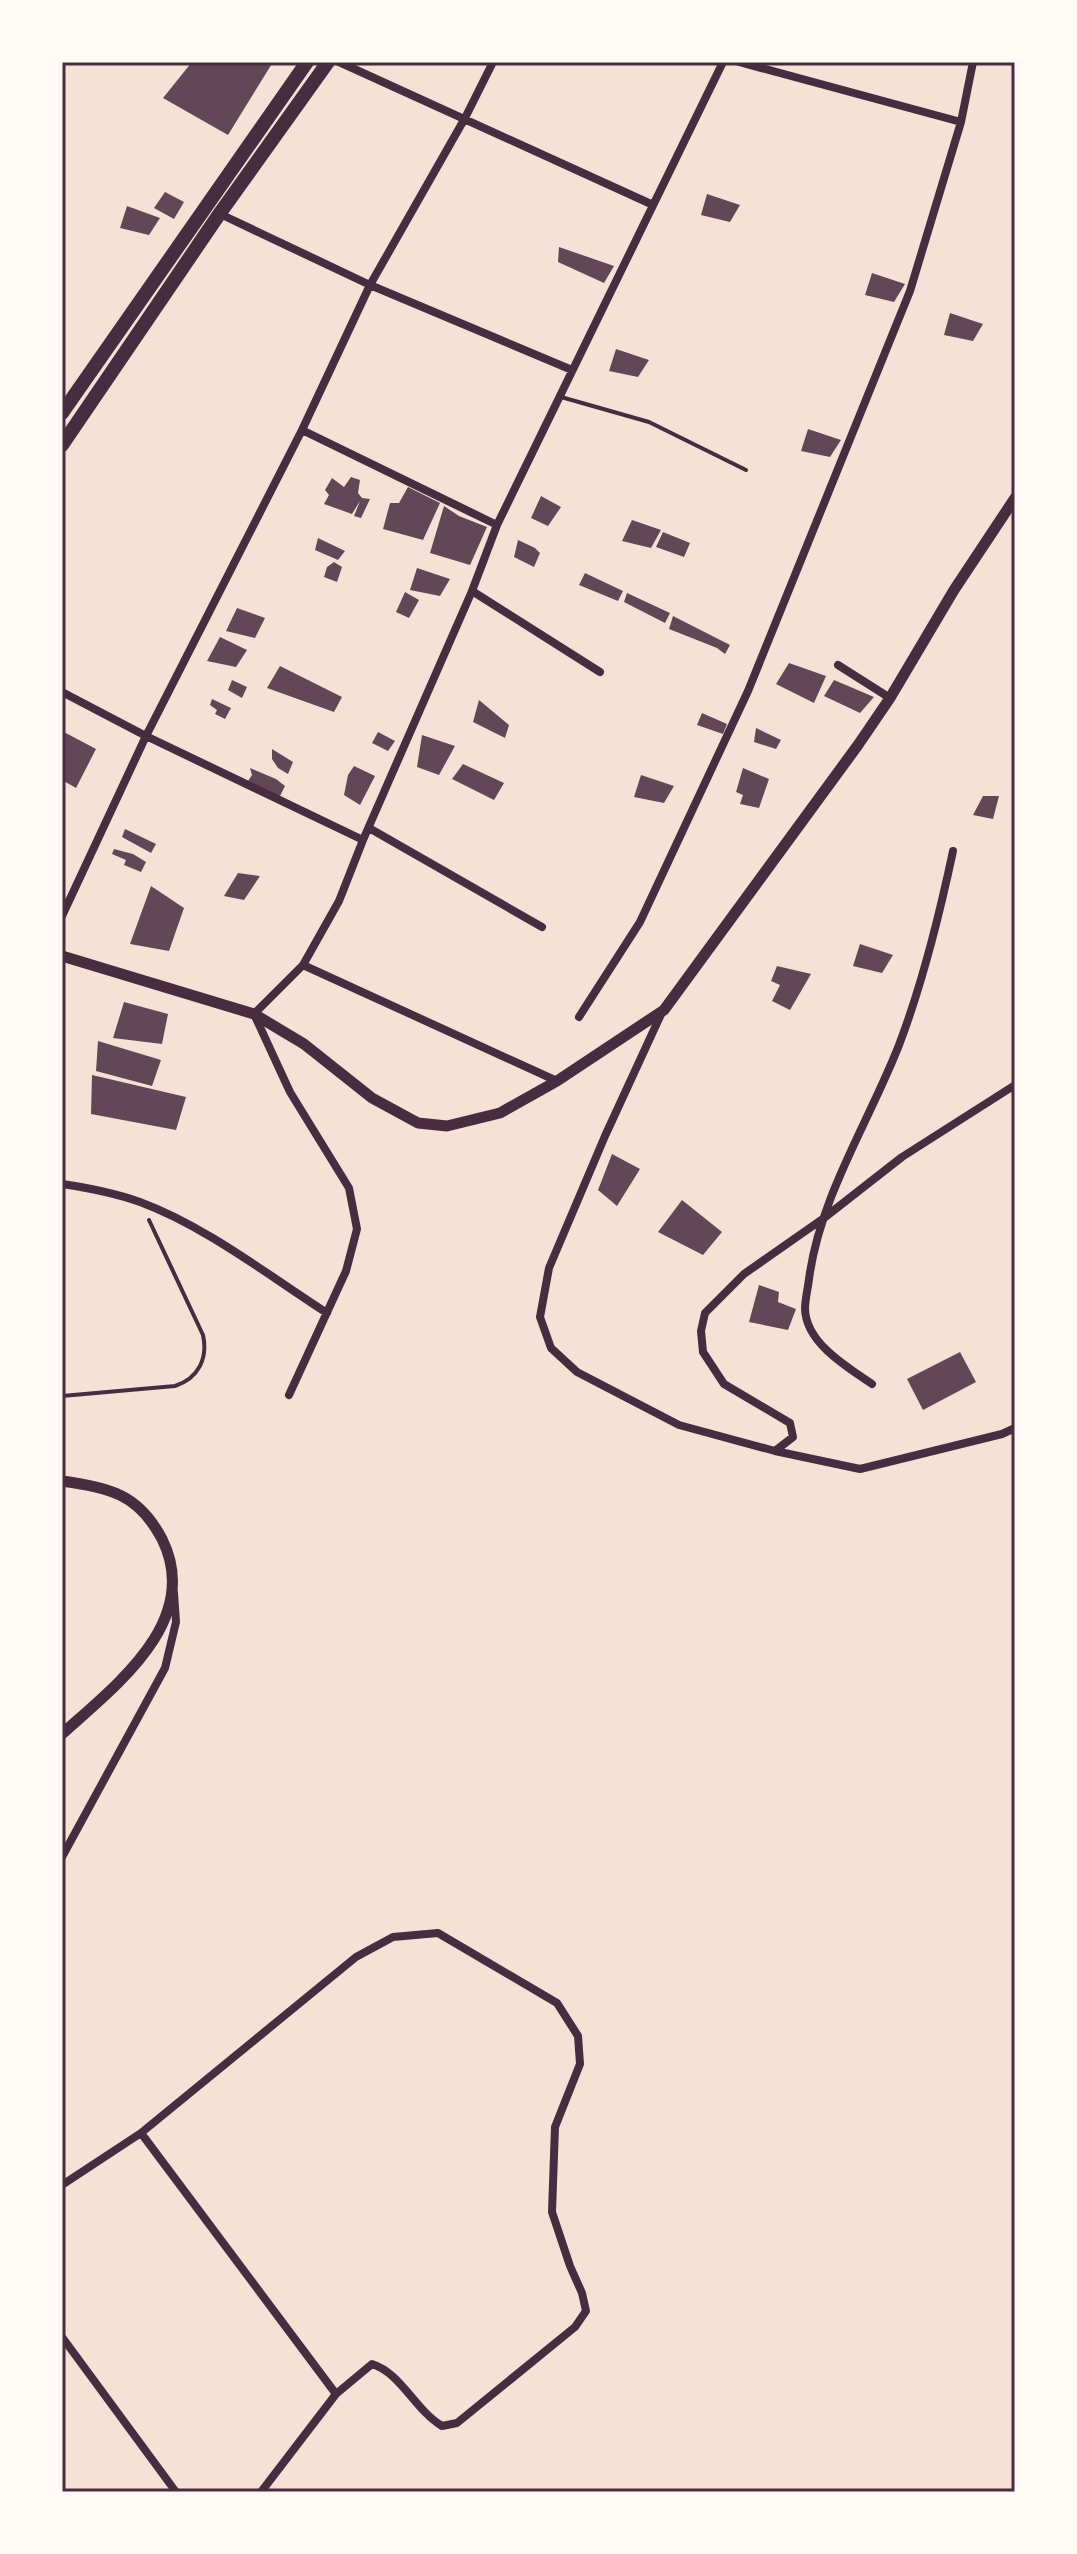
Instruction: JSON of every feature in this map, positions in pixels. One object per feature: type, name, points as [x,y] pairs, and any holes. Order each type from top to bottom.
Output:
[{"type":"main road","points":[[62,413],[307,62]]},
{"type":"main road","points":[[62,445],[220,213],[328,62]]},
{"type":"street","points":[[339,62],[651,204]]},
{"type":"street","points":[[62,916],[146,736],[302,430],[370,285],[465,118],[493,62]]},
{"type":"street","points":[[254,1014],[303,965],[339,901],[472,591],[497,525],[651,204],[723,62]]},
{"type":"street","points":[[739,62],[961,122]]},
{"type":"street","points":[[579,1017],[640,922],[748,691],[910,291],[961,122],[973,62]]},
{"type":"street","points":[[205,204],[370,285],[572,370]]},
{"type":"street","points":[[302,430],[497,525]]},
{"type":"street","points":[[1015,498],[954,590],[890,698],[664,1010],[605,1136],[549,1268],[540,1317],[551,1348],[577,1372],[679,1425],[775,1451],[860,1469],[1002,1434],[1015,1428]]},
{"type":"street","points":[[472,591],[600,672]]},
{"type":"street","points":[[838,665],[890,698]]},
{"type":"street","points":[[62,692],[146,736],[363,840]]},
{"type":"street","points":[[369,828],[542,927]]},
{"type":"street","points":[[872,1384],[828,1351],[813,1332],[805,1311],[813,1250],[899,1045],[932,947],[953,851]]},
{"type":"street","points":[[62,956],[254,1014],[304,1044],[372,1098],[418,1123],[447,1126],[500,1113],[557,1081],[664,1010]]},
{"type":"street","points":[[303,965],[557,1081]]},
{"type":"street","points":[[254,1014],[290,1092],[349,1188],[357,1229],[346,1271],[289,1395]]},
{"type":"street","points":[[775,1451],[793,1437],[790,1423],[724,1384],[703,1352],[701,1331],[705,1313],[744,1274],[824,1218],[902,1157],[1015,1085]]},
{"type":"street","points":[[62,1184],[93,1188],[142,1203],[191,1226],[327,1313]]},
{"type":"street","points":[[62,1481],[104,1487],[124,1495],[145,1513],[167,1550],[174,1573],[176,1622],[165,1668],[62,1857]]},
{"type":"street","points":[[62,1734],[123,1679],[148,1648],[167,1613],[174,1583]]},
{"type":"street","points":[[62,2185],[141,2133],[356,1957],[393,1937],[438,1933],[557,2003],[578,2036],[580,2064],[555,2127],[552,2212],[586,2311],[575,2327],[457,2423],[442,2426],[428,2418],[384,2368],[372,2364],[336,2394],[261,2492]]},
{"type":"street","points":[[141,2133],[336,2394]]},
{"type":"street","points":[[62,2337],[176,2492]]},
{"type":"lane","points":[[559,397],[649,422],[746,470]]},
{"type":"path","points":[[62,1396],[175,1386],[193,1377],[203,1361],[203,1335],[142,1203]]},
{"type":"building","points":[[192,62],[273,62],[228,135],[163,98]]},
{"type":"building","points":[[165,192],[184,202],[174,219],[154,208]]},
{"type":"building","points":[[707,194],[740,205],[730,222],[701,215]]},
{"type":"building","points":[[127,206],[160,218],[149,235],[120,228]]},
{"type":"building","points":[[559,247],[614,266],[604,283],[558,262]]},
{"type":"building","points":[[872,273],[905,284],[894,302],[865,295]]},
{"type":"building","points":[[950,313],[983,324],[973,341],[944,335]]},
{"type":"building","points":[[616,349],[649,360],[638,377],[609,371]]},
{"type":"building","points":[[808,429],[841,440],[830,457],[801,451]]},
{"type":"building","points":[[351,477],[360,480],[358,493],[362,498],[370,499],[361,518],[354,516],[360,501],[352,514],[324,504],[329,495],[325,490],[332,478],[344,487]]},
{"type":"building","points":[[408,487],[440,503],[423,540],[383,529],[390,503],[399,503]]},
{"type":"building","points":[[541,496],[561,507],[548,526],[531,518]]},
{"type":"building","points":[[444,506],[459,516],[487,527],[470,565],[430,553]]},
{"type":"building","points":[[632,520],[661,530],[651,548],[622,541]]},
{"type":"building","points":[[663,532],[690,543],[684,557],[656,547]]},
{"type":"building","points":[[318,538],[345,551],[338,560],[315,550]]},
{"type":"building","points":[[518,540],[540,553],[534,567],[514,557]]},
{"type":"building","points":[[334,562],[342,567],[337,582],[324,577],[327,567]]},
{"type":"building","points":[[417,568],[450,579],[440,596],[410,590]]},
{"type":"building","points":[[585,573],[623,591],[618,601],[579,585]]},
{"type":"building","points":[[405,592],[419,600],[409,618],[396,612]]},
{"type":"building","points":[[627,593],[670,613],[665,623],[624,602]]},
{"type":"building","points":[[237,608],[265,618],[255,638],[226,631]]},
{"type":"building","points":[[673,616],[730,645],[725,654],[669,629]]},
{"type":"building","points":[[220,637],[247,650],[236,667],[207,661]]},
{"type":"building","points":[[789,663],[826,676],[814,703],[776,684]]},
{"type":"building","points":[[280,666],[342,697],[334,712],[267,688]]},
{"type":"building","points":[[232,680],[247,687],[242,698],[228,690]]},
{"type":"building","points":[[834,680],[874,697],[860,713],[824,696]]},
{"type":"building","points":[[212,699],[231,708],[225,719],[215,714],[217,710],[210,705]]},
{"type":"building","points":[[479,700],[509,725],[505,738],[473,722]]},
{"type":"building","points":[[702,713],[727,724],[723,734],[697,725]]},
{"type":"building","points":[[756,728],[781,740],[776,749],[754,742]]},
{"type":"building","points":[[62,731],[96,749],[76,788],[62,780]]},
{"type":"building","points":[[378,732],[395,741],[388,751],[372,743]]},
{"type":"building","points":[[422,735],[455,746],[439,775],[417,767]]},
{"type":"building","points":[[272,749],[293,762],[288,774],[278,768],[272,759]]},
{"type":"building","points":[[463,764],[504,783],[494,800],[452,779]]},
{"type":"building","points":[[354,766],[375,776],[360,805],[344,795],[348,775]]},
{"type":"building","points":[[250,768],[285,786],[279,798],[248,781],[252,775]]},
{"type":"building","points":[[743,768],[769,779],[759,808],[740,804],[743,795],[736,792]]},
{"type":"building","points":[[641,775],[674,786],[664,803],[634,797]]},
{"type":"building","points":[[983,796],[999,796],[993,819],[973,815]]},
{"type":"building","points":[[125,829],[156,844],[151,853],[122,837]]},
{"type":"building","points":[[114,849],[133,854],[146,862],[141,872],[124,865],[126,860],[112,854]]},
{"type":"building","points":[[238,873],[260,876],[244,900],[224,896]]},
{"type":"building","points":[[151,886],[184,908],[169,951],[130,944]]},
{"type":"building","points":[[860,944],[893,955],[882,973],[853,966]]},
{"type":"building","points":[[777,966],[811,974],[790,1010],[772,1001],[780,985],[771,981]]},
{"type":"building","points":[[124,1002],[168,1014],[162,1044],[113,1038]]},
{"type":"building","points":[[98,1041],[161,1060],[152,1086],[96,1071]]},
{"type":"building","points":[[92,1075],[186,1097],[176,1130],[91,1114]]},
{"type":"building","points":[[612,1154],[640,1169],[617,1206],[598,1190]]},
{"type":"building","points":[[682,1200],[722,1232],[703,1255],[658,1232]]},
{"type":"building","points":[[759,1285],[779,1292],[778,1302],[796,1309],[788,1330],[749,1322]]},
{"type":"building","points":[[960,1352],[976,1382],[923,1410],[907,1379]]}]
